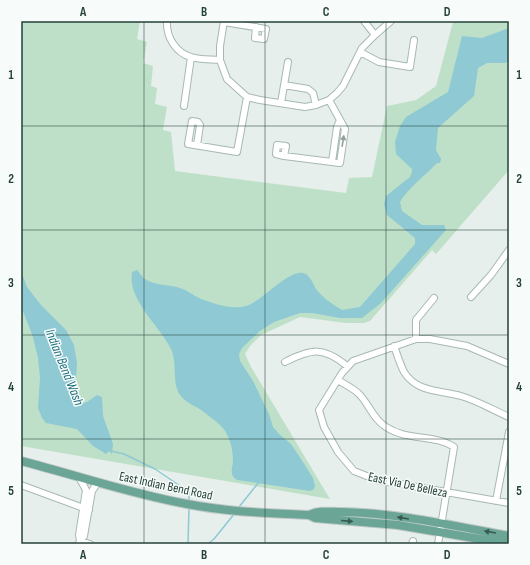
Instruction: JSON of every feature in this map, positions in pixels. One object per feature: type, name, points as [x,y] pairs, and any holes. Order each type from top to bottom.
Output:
[{"type":"main road","name":"East Indian Bend Road","points":[[21,461],[131,491],[186,504],[245,512],[309,515],[315,512],[360,512],[382,514],[509,544]]},
{"type":"main road","name":"East Indian Bend Road","points":[[441,528],[509,536]]},
{"type":"street","points":[[256,28],[224,21],[220,46],[220,60],[226,79],[247,97],[305,107],[329,100],[337,93],[343,86],[360,52],[375,35],[391,21]]},
{"type":"street","points":[[364,21],[375,35]]},
{"type":"street","points":[[167,22],[169,37],[176,49],[191,57],[220,60]]},
{"type":"street","points":[[360,52],[379,62],[410,67],[414,40]]},
{"type":"street","points":[[184,106],[191,57]]},
{"type":"street","points":[[281,104],[288,62]]},
{"type":"street","points":[[284,85],[308,89],[313,93],[316,105]]},
{"type":"street","points":[[197,145],[237,152],[247,97]]},
{"type":"street","points":[[284,156],[340,163],[345,129],[329,100]]},
{"type":"street","points":[[332,162],[337,127],[340,120]]},
{"type":"street","points":[[471,297],[491,276],[509,250]]},
{"type":"street","points":[[416,340],[416,320],[434,298]]},
{"type":"street","points":[[285,362],[302,353],[311,352],[336,356],[347,366],[359,358],[394,346],[416,340],[430,339],[468,343],[509,364]]},
{"type":"street","points":[[394,346],[404,371],[415,384],[430,390],[469,399],[509,417]]},
{"type":"street","name":"East Via De Belleza","points":[[347,366],[317,410],[324,427],[338,452],[354,471],[377,480],[509,503]]},
{"type":"street","points":[[338,380],[359,394],[372,414],[386,427],[404,435],[446,442],[454,447],[438,544]]},
{"type":"street","points":[[496,501],[509,432]]},
{"type":"street","points":[[79,477],[86,490],[84,536],[79,543]]},
{"type":"street","points":[[86,509],[92,491],[98,482]]},
{"type":"street","points":[[21,485],[86,509]]},
{"type":"street","points":[[79,543],[90,544]]},
{"type":"green space","points":[[21,21],[140,21],[137,39],[147,42],[143,63],[153,66],[151,86],[157,88],[155,104],[167,107],[163,130],[171,132],[175,171],[346,193],[349,178],[372,177],[387,106],[416,100],[436,86],[453,22],[509,21],[509,170],[436,254],[432,250],[370,321],[364,323],[346,323],[300,317],[261,335],[250,346],[245,354],[251,367],[330,499],[21,446]]},
{"type":"water","points":[[509,28],[509,61],[505,63],[487,63],[478,68],[474,96],[438,128],[436,150],[441,159],[440,163],[437,163],[412,186],[400,202],[402,211],[422,225],[444,225],[446,230],[381,303],[362,318],[340,318],[312,313],[300,313],[274,322],[260,331],[242,348],[239,354],[240,361],[253,381],[269,414],[273,427],[291,444],[301,459],[313,478],[315,486],[314,489],[310,491],[237,480],[232,474],[232,452],[229,439],[225,431],[209,416],[185,400],[178,391],[171,349],[140,303],[132,282],[132,272],[137,270],[149,281],[183,289],[199,298],[231,307],[243,307],[249,305],[291,275],[303,273],[309,277],[316,289],[322,295],[342,310],[360,307],[415,244],[415,238],[387,215],[384,204],[386,196],[410,177],[412,172],[412,169],[396,154],[395,142],[400,126],[406,117],[448,92],[462,36],[482,38]]},
{"type":"water","points":[[21,271],[27,287],[41,305],[66,330],[74,345],[77,363],[75,397],[77,405],[87,402],[97,395],[102,397],[103,416],[113,444],[112,454],[109,451],[106,454],[93,446],[77,429],[46,423],[42,418],[38,408],[40,378],[38,358],[33,337],[21,306]]},
{"type":"waterway","name":"Indian Bend Wash","points":[[111,451],[124,454],[155,469],[189,492],[189,502]]},
{"type":"waterway","points":[[239,507],[259,482]]},
{"type":"waterway","name":"Indian Bend Wash","points":[[188,544],[189,507]]},
{"type":"waterway","points":[[208,544],[214,539],[235,513]]}]
